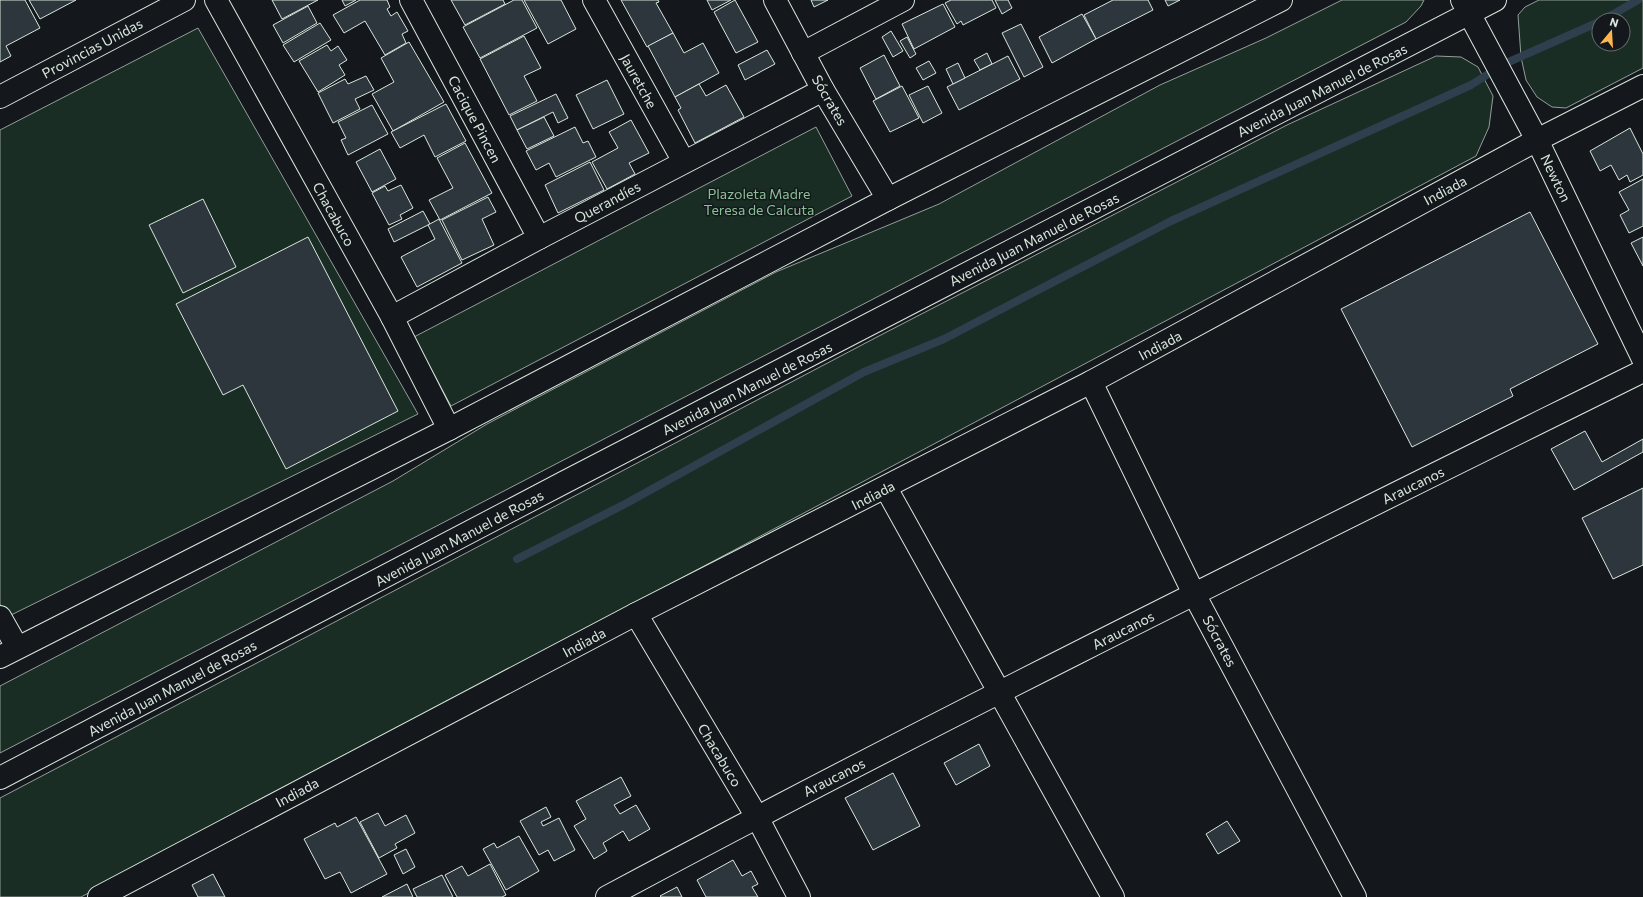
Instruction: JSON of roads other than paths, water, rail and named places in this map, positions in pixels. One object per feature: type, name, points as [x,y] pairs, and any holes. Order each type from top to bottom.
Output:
[{"type":"street","name":"Provincias Unidas","points":[[0,97],[184,0]]},
{"type":"street","name":"Chacabuco","points":[[216,0],[392,317],[449,429]]},
{"type":"street","name":"Cacique Pincen","points":[[411,0],[539,238]]},
{"type":"street","name":"Jauretche","points":[[594,0],[684,162]]},
{"type":"street","name":"Sócrates","points":[[775,0],[823,90],[888,199]]},
{"type":"street","points":[[803,53],[903,0]]},
{"type":"street","points":[[0,617],[9,652],[449,429],[1252,6],[1281,0]]},
{"type":"street","name":"Avenida Juan Manuel de Rosas","points":[[0,778],[584,472],[1466,6],[1494,0]]},
{"type":"street","name":"Newton","points":[[1466,6],[1537,140],[1643,359]]},
{"type":"street","name":"Indiada","points":[[99,897],[134,888],[636,614],[886,488],[1091,382],[1537,140],[1643,86]]},
{"type":"street","name":"Querandíes","points":[[392,317],[539,238],[823,90]]},
{"type":"street","name":"Araucanos","points":[[607,897],[757,817],[1194,594],[1643,371]]},
{"type":"street","name":"Sócrates","points":[[1091,382],[1194,594],[1355,897]]},
{"type":"street","points":[[886,488],[1113,897]]},
{"type":"street","name":"Chacabuco","points":[[636,614],[757,817],[800,897]]},
{"type":"waterway","points":[[1617,12],[1638,0]]},
{"type":"waterway","points":[[517,559],[625,504],[864,372],[944,339],[1171,221],[1471,85],[1504,64],[1591,26]]},
{"type":"park label","name":"Plazoleta Madre Teresa de Calcuta","points":[[759,202]]}]
